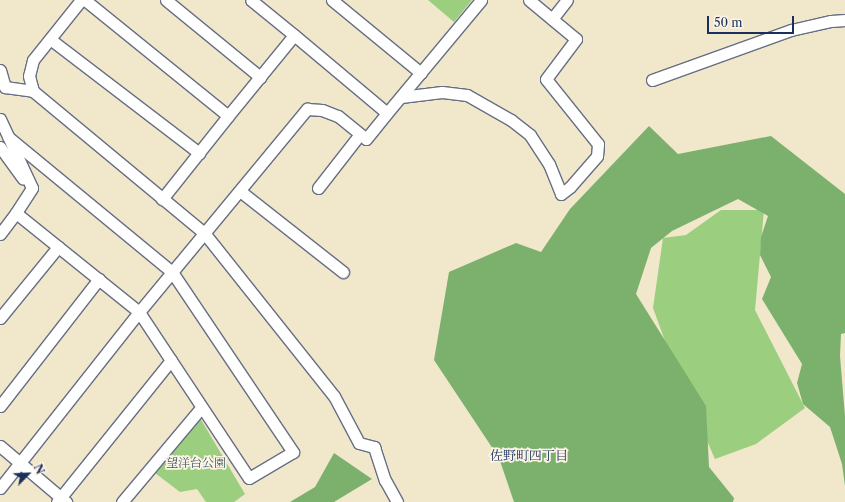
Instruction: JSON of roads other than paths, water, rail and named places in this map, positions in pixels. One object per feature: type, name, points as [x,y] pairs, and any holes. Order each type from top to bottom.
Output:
[{"type":"street","points":[[33,91],[29,76],[33,60],[81,0]]},
{"type":"street","points":[[85,0],[228,116]]},
{"type":"street","points":[[166,0],[260,77]]},
{"type":"street","points":[[332,0],[421,73]]},
{"type":"street","points":[[0,488],[19,462],[139,312],[307,109],[322,110],[338,116],[366,139],[482,0]]},
{"type":"street","points":[[401,97],[442,92],[467,95],[511,120],[530,135],[549,164],[561,194],[570,187],[598,156],[598,144],[546,79],[576,39],[529,0]]},
{"type":"street","points":[[552,19],[567,0]]},
{"type":"street","points":[[255,1],[387,113]]},
{"type":"street","points":[[652,80],[791,30],[831,21],[845,20]]},
{"type":"street","points":[[162,198],[294,35]]},
{"type":"street","points":[[50,39],[199,153]]},
{"type":"street","points":[[0,70],[5,87],[33,91],[205,234],[334,396],[359,443],[374,447],[385,480],[397,502]]},
{"type":"street","points":[[0,119],[32,188],[16,214],[0,234]]},
{"type":"street","points":[[318,188],[360,134]]},
{"type":"street","points":[[8,137],[172,272],[293,452],[249,478],[201,408],[139,312],[16,214]]},
{"type":"street","points":[[0,147],[22,178],[29,182]]},
{"type":"street","points":[[240,191],[343,272]]},
{"type":"street","points":[[0,318],[58,247]]},
{"type":"street","points":[[0,406],[99,279]]},
{"type":"street","points":[[0,446],[61,500],[171,360]]},
{"type":"street","points":[[122,502],[201,408]]},
{"type":"district","name":"佐野町四丁目","points":[[529,455]]},
{"type":"park label","name":"望洋台公園","points":[[196,463]]}]
